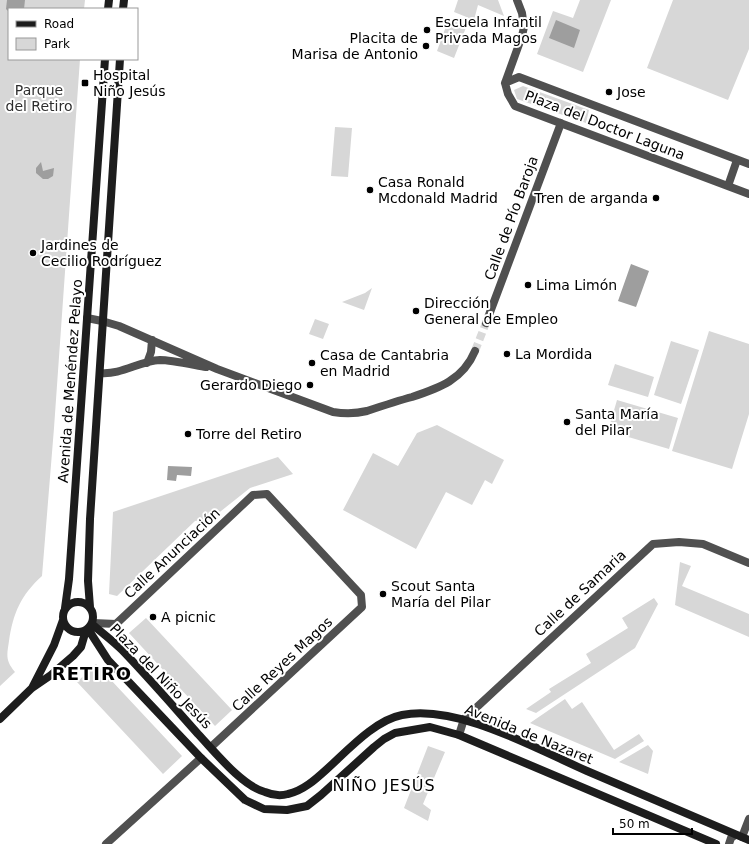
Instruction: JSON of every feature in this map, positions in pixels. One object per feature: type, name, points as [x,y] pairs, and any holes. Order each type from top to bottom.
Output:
[{"type":"main road","name":"Avenida de Menéndez Pelayo","points":[[65,608],[70,571],[106,60]]},
{"type":"main road","name":"Avenida de Menéndez Pelayo","points":[[90,607],[88,581],[102,321],[120,60]]},
{"type":"main road","points":[[0,719],[32,688],[51,675],[81,648],[90,627],[94,613],[84,602],[79,601],[74,602],[65,608],[63,613],[67,627],[71,630],[81,632],[90,627]]},
{"type":"main road","points":[[32,688],[54,645],[64,620]]},
{"type":"main road","name":"Plaza del Niño Jesús","points":[[90,627],[121,649],[210,747]]},
{"type":"main road","name":"Plaza del Niño Jesús","points":[[90,627],[108,660],[201,758]]},
{"type":"main road","name":"Avenida de Nazaret","points":[[210,747],[237,774],[254,788],[276,795],[286,795],[295,793],[313,782],[376,726],[401,715],[431,713],[464,719],[507,736],[743,839]]},
{"type":"main road","name":"Avenida de Nazaret","points":[[201,758],[245,800],[264,809],[287,810],[307,806],[384,739],[395,733],[430,727],[459,735],[716,844]]},
{"type":"street","points":[[505,84],[524,27],[522,12],[517,0]]},
{"type":"street","name":"Plaza del Doctor Laguna","points":[[749,164],[519,77],[505,84],[508,94],[515,106],[749,194]]},
{"type":"street","name":"Calle de Pío Baroja","points":[[486,323],[561,123]]},
{"type":"street","points":[[728,186],[737,160]]},
{"type":"street","points":[[87,318],[119,326],[217,368],[333,412],[356,414],[439,388],[464,370],[475,351]]},
{"type":"street","points":[[147,363],[151,352],[152,340]]},
{"type":"street","points":[[100,373],[109,374],[160,360],[217,368]]},
{"type":"street","name":"Calle Anunciación","points":[[90,627],[116,624],[253,495],[267,494],[362,595]]},
{"type":"street","name":"Calle de Samaria","points":[[459,735],[464,719],[653,544],[679,542],[703,544],[749,563]]},
{"type":"street","name":"Calle Reyes Magos","points":[[210,747],[362,606],[362,595]]},
{"type":"street","points":[[106,844],[201,758]]},
{"type":"street","points":[[729,844],[731,838],[743,839],[749,819]]},
{"type":"green space","name":"Parque del Retiro","points":[[0,0],[85,0],[84,8],[8,8],[8,60],[80,60],[42,576],[29,590],[19,605],[13,622],[7,654],[8,661],[15,672],[0,686]]},
{"type":"green space","points":[[458,0],[498,0],[504,16],[478,5],[474,20],[454,12]]},
{"type":"green space","points":[[580,0],[611,0],[583,72],[537,54],[553,11],[573,18]]},
{"type":"green space","points":[[673,0],[749,0],[749,49],[728,100],[647,68]]},
{"type":"green space","points":[[449,18],[467,25],[454,58],[437,51]]},
{"type":"green space","points":[[523,86],[589,110],[586,123],[517,99],[514,90]]},
{"type":"green space","points":[[335,127],[352,128],[348,177],[331,176]]},
{"type":"green space","points":[[372,288],[364,310],[342,302],[365,293]]},
{"type":"green space","points":[[315,319],[329,324],[323,339],[309,334]]},
{"type":"green space","points":[[709,331],[749,344],[749,414],[732,469],[672,451]]},
{"type":"green space","points":[[671,341],[699,350],[681,404],[654,395]]},
{"type":"green space","points":[[615,364],[654,377],[648,397],[608,385]]},
{"type":"green space","points":[[617,400],[678,418],[669,449],[608,431]]},
{"type":"green space","points":[[437,425],[504,460],[492,484],[485,480],[472,505],[446,492],[416,549],[343,510],[373,453],[398,466],[417,433]]},
{"type":"green space","points":[[278,457],[293,474],[250,488],[211,519],[195,521],[117,596],[109,594],[113,512]]},
{"type":"green space","points":[[680,562],[691,566],[682,586],[749,614],[749,637],[675,605]]},
{"type":"green space","points":[[654,598],[658,604],[635,648],[536,713],[526,709],[551,692],[549,689],[591,663],[586,654],[628,628],[622,618]]},
{"type":"green space","points":[[146,618],[232,710],[215,726],[129,633]]},
{"type":"green space","points":[[96,664],[182,756],[163,774],[77,682]]},
{"type":"green space","points":[[565,699],[572,709],[582,702],[614,750],[639,734],[644,741],[615,759],[530,723]]},
{"type":"green space","points":[[648,745],[653,751],[648,774],[619,762]]},
{"type":"green space","points":[[428,746],[445,752],[423,804],[431,810],[428,821],[404,808]]},
{"type":"shaded area","points":[[7,0],[25,0],[24,8],[8,8],[8,11],[6,9]]},
{"type":"shaded area","points":[[556,20],[580,30],[574,48],[549,38]]},
{"type":"shaded area","points":[[41,162],[43,171],[54,168],[53,176],[48,179],[43,179],[36,173],[36,168]]},
{"type":"shaded area","points":[[631,264],[649,271],[636,307],[618,301]]},
{"type":"shaded area","points":[[168,466],[192,467],[191,476],[177,475],[176,481],[167,480]]},
{"type":"tunnel","points":[[475,351],[486,323]]},
{"type":"place","name":"Escuela Infantil Privada Magos","points":[[427,30]]},
{"type":"place","name":"Placita de Marisa de Antonio","points":[[426,46]]},
{"type":"place","name":"Hospital Niño Jesús","points":[[85,83]]},
{"type":"place","name":"Jose","points":[[609,92]]},
{"type":"place","name":"Casa Ronald Mcdonald Madrid","points":[[370,190]]},
{"type":"place","name":"Tren de arganda","points":[[656,198]]},
{"type":"place","name":"Jardines de Cecilio Rodríguez","points":[[33,253]]},
{"type":"place","name":"Lima Limón","points":[[528,285]]},
{"type":"place","name":"Dirección General de Empleo","points":[[416,311]]},
{"type":"place","name":"La Mordida","points":[[507,354]]},
{"type":"place","name":"Casa de Cantabria en Madrid","points":[[312,363]]},
{"type":"place","name":"Gerardo Diego","points":[[310,385]]},
{"type":"place","name":"Santa María del Pilar","points":[[567,422]]},
{"type":"place","name":"Torre del Retiro","points":[[188,434]]},
{"type":"place","name":"Scout Santa María del Pilar","points":[[383,594]]},
{"type":"place","name":"A picnic","points":[[153,617]]},
{"type":"district","name":"RETIRO","points":[[92,674]]},
{"type":"district","name":"NIÑO JESÚS","points":[[384,785]]}]
